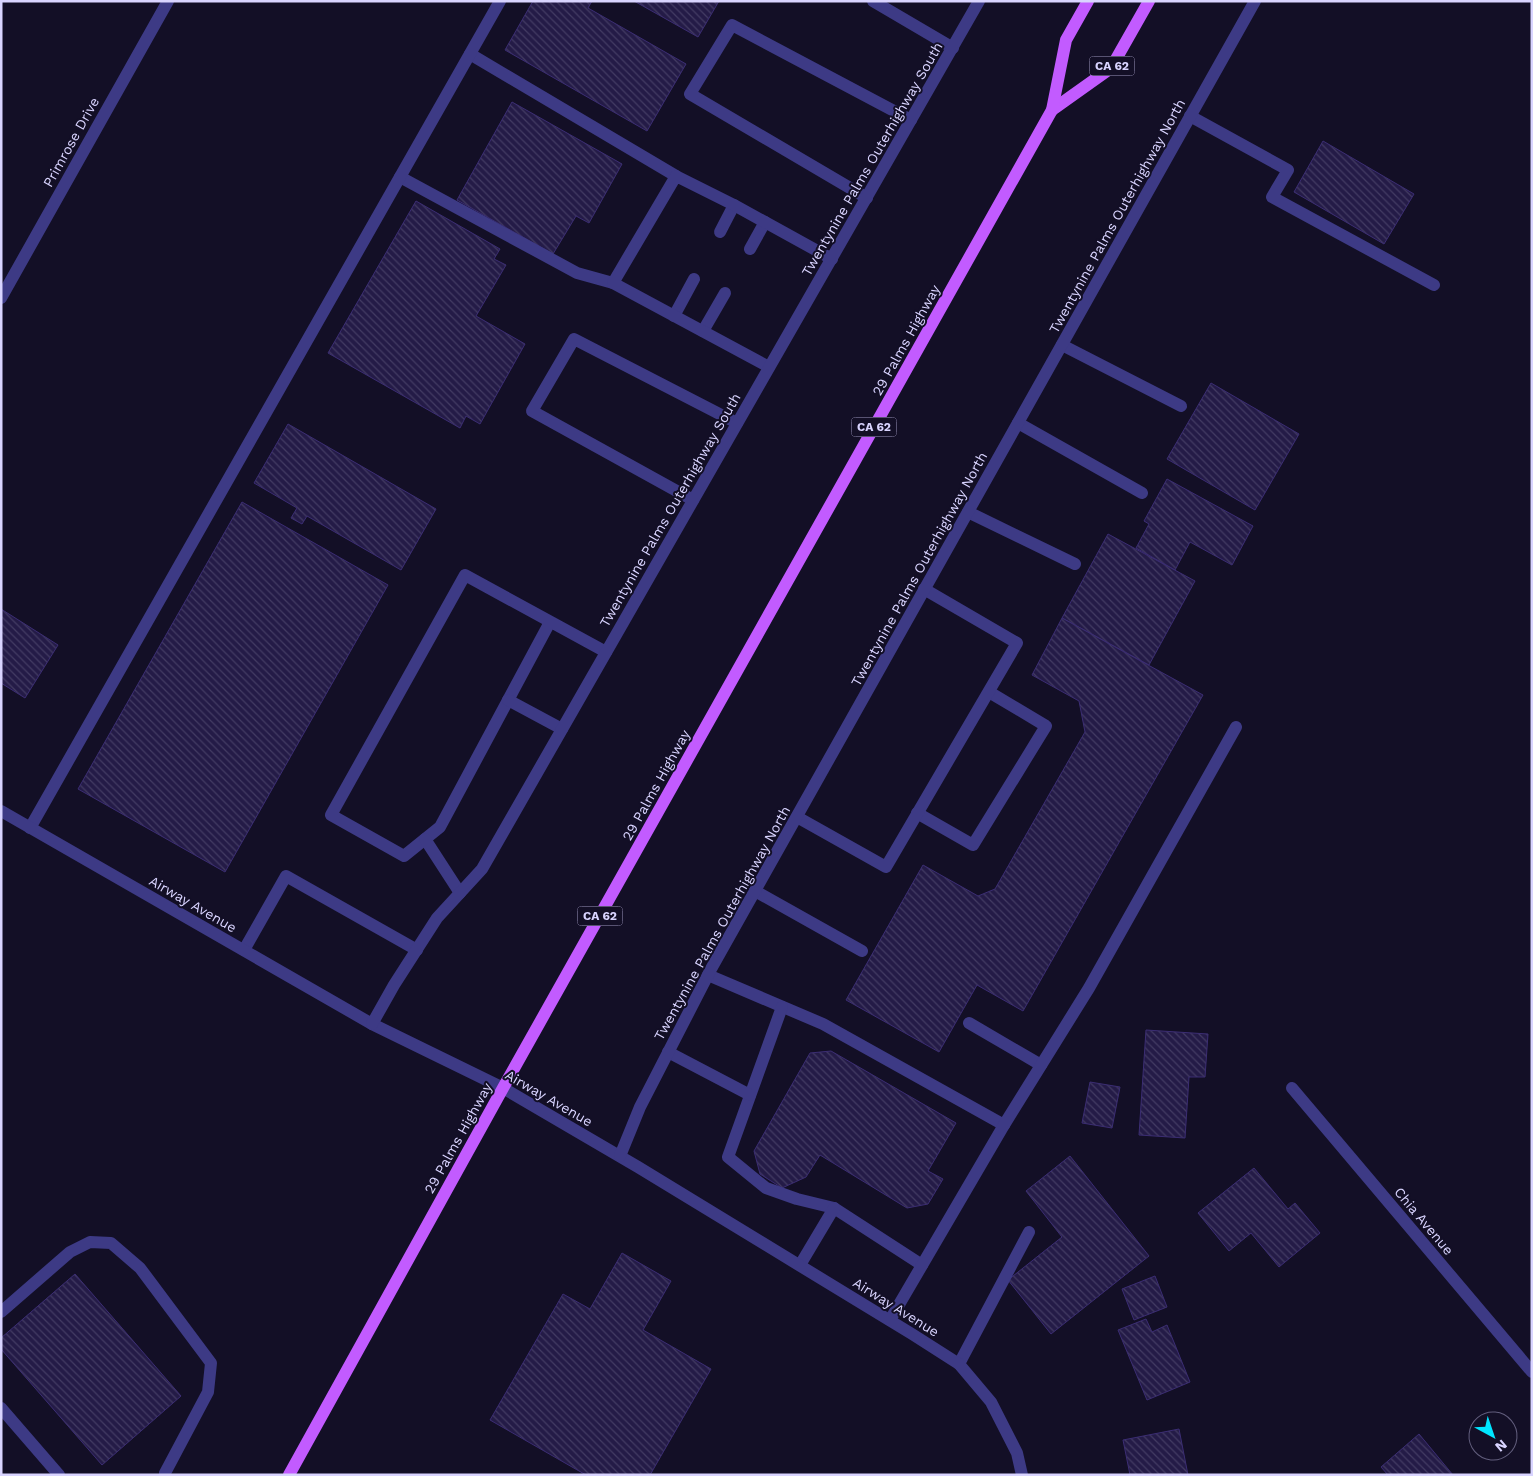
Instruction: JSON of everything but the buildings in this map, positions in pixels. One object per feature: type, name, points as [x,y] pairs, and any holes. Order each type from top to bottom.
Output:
[{"type":"main road","name":"29 Palms Highway","points":[[289,1475],[503,1088],[1052,110],[1066,40],[1088,1]]},
{"type":"main road","name":"29 Palms Highway","points":[[1052,110],[1111,68],[1149,1]]},
{"type":"street","name":"Primrose Drive","points":[[1,298],[168,1]]},
{"type":"street","points":[[30,828],[500,1]]},
{"type":"street","points":[[873,1],[953,48]]},
{"type":"street","name":"Twentynine Palms Outerhighway South","points":[[372,1024],[437,918],[482,868],[979,1]]},
{"type":"street","name":"Twentynine Palms Outerhighway North","points":[[620,1156],[640,1107],[708,975],[1255,1]]},
{"type":"street","points":[[867,198],[690,94],[732,25],[911,120]]},
{"type":"street","points":[[470,54],[676,176],[734,205],[832,259]]},
{"type":"street","points":[[1190,116],[1288,170],[1272,197],[1434,286]]},
{"type":"street","points":[[613,283],[676,176]]},
{"type":"street","points":[[400,177],[577,273],[613,283],[769,367]]},
{"type":"street","points":[[720,232],[734,205]]},
{"type":"street","points":[[750,249],[765,222]]},
{"type":"street","points":[[674,316],[694,279]]},
{"type":"street","points":[[703,332],[725,293]]},
{"type":"street","points":[[693,500],[532,411],[574,339],[737,423]]},
{"type":"street","points":[[1062,344],[1181,406]]},
{"type":"street","points":[[1018,423],[1142,493]]},
{"type":"street","points":[[968,512],[1075,564]]},
{"type":"street","points":[[550,622],[440,827],[404,856],[331,815],[465,575],[606,652]]},
{"type":"street","points":[[797,817],[886,868],[1018,643],[924,590]]},
{"type":"street","points":[[917,813],[973,845],[1046,726],[989,692]]},
{"type":"street","points":[[508,700],[562,729]]},
{"type":"street","points":[[890,1320],[1004,1125],[1094,979],[1236,727]]},
{"type":"street","name":"Airway Avenue","points":[[1,811],[372,1024],[503,1088],[620,1156],[959,1364],[991,1402],[1017,1453],[1022,1475]]},
{"type":"street","points":[[425,839],[460,893]]},
{"type":"street","points":[[244,950],[286,876],[417,950]]},
{"type":"street","points":[[755,891],[862,951]]},
{"type":"street","points":[[708,975],[823,1024],[1004,1125]]},
{"type":"street","points":[[782,1007],[728,1157],[766,1188],[797,1199],[834,1208],[922,1265]]},
{"type":"street","points":[[969,1023],[1041,1065]]},
{"type":"street","points":[[668,1052],[750,1095]]},
{"type":"street","name":"Chia Avenue","points":[[1292,1088],[1532,1372]]},
{"type":"street","points":[[800,1266],[834,1208]]},
{"type":"street","points":[[959,1364],[1029,1232]]},
{"type":"street","points":[[1,1312],[70,1252],[90,1242],[111,1243],[140,1268],[211,1363],[208,1392],[163,1474]]},
{"type":"street","points":[[1,1408],[60,1475]]}]
